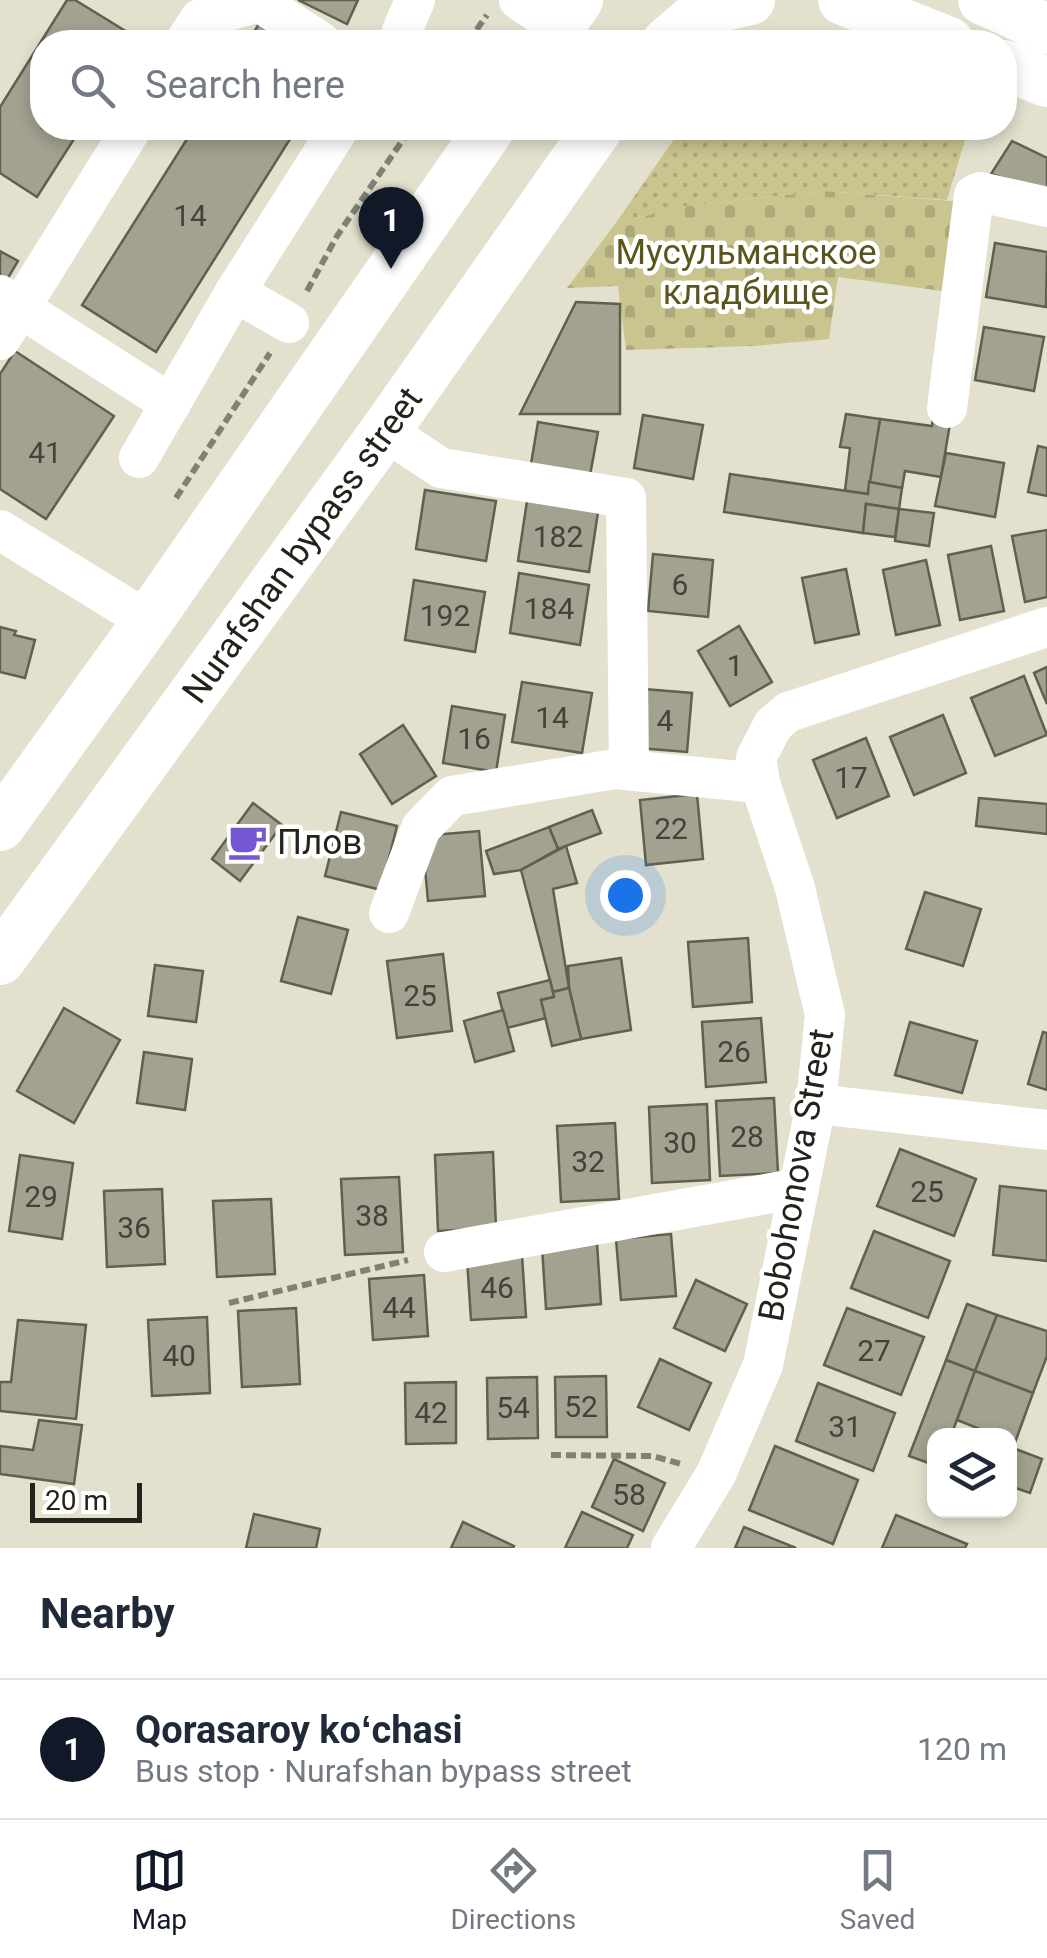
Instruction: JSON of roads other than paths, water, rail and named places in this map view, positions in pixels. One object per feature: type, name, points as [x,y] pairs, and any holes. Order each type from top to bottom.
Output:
[{"type":"main road","points":[[664,30],[684,0]]},
{"type":"main road","points":[[681,30],[705,10],[750,0]]},
{"type":"main road","points":[[843,0],[919,30]]},
{"type":"main road","points":[[983,0],[1047,30]]},
{"type":"main road","points":[[1017,69],[1047,82]]},
{"type":"main road","points":[[0,826],[148,621],[482,140]]},
{"type":"main road","name":"Nurafshan bypass street","points":[[0,960],[385,431],[590,140]]},
{"type":"street","points":[[193,30],[200,19],[259,2],[302,30]]},
{"type":"street","points":[[0,340],[11,300],[124,140]]},
{"type":"street","points":[[139,458],[235,292],[330,140]]},
{"type":"street","points":[[946,408],[974,195],[980,192],[1047,206]]},
{"type":"street","points":[[235,292],[290,323]]},
{"type":"street","points":[[11,300],[171,404]]},
{"type":"street","points":[[385,431],[441,468],[626,498],[629,768]]},
{"type":"street","points":[[0,530],[148,621]]},
{"type":"street","name":"Bobohonova Street","points":[[671,1548],[716,1474],[762,1365],[816,1104],[826,1015],[795,888],[760,783],[756,758],[773,724],[788,712],[1047,627]]},
{"type":"street","points":[[389,913],[421,828],[452,796],[629,768],[760,783]]},
{"type":"street","points":[[816,1104],[1047,1130]]},
{"type":"street","points":[[444,1252],[799,1188]]},
{"type":"place","name":"Qorasaroy koʻchasi","points":[[391,269]]},
{"type":"place","name":"Плов","points":[[247,842]]},
{"type":"park label","name":"Мусульманское кладбище","points":[[746,272]]}]
